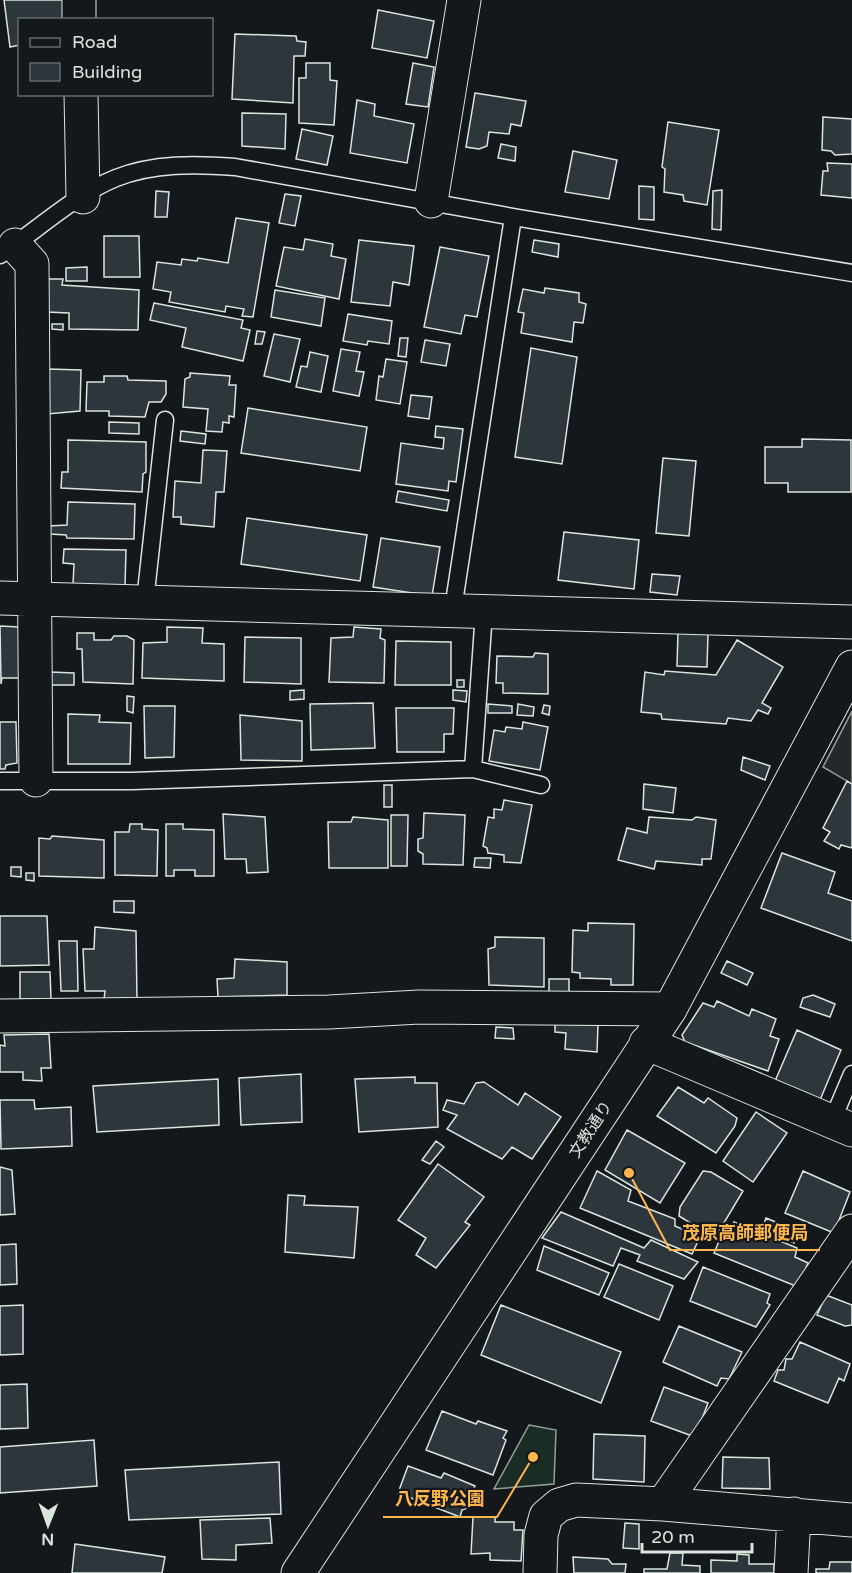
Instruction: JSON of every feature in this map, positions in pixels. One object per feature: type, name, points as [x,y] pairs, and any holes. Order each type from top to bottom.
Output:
[{"type":"street","points":[[79,0],[79,18]]},
{"type":"street","points":[[431,201],[464,0]]},
{"type":"street","points":[[81,96],[84,197]]},
{"type":"street","points":[[8,250],[32,264],[36,780]]},
{"type":"street","points":[[0,598],[852,622]]},
{"type":"street","name":"文教通り","points":[[298,1573],[670,1009],[852,668]]},
{"type":"street","points":[[0,1016],[329,1012],[419,1007],[670,1009]]},
{"type":"street","points":[[646,1043],[842,1125]]},
{"type":"street","points":[[663,1504],[852,1231]]},
{"type":"street","points":[[540,1573],[541,1535],[546,1516],[559,1505],[576,1500],[663,1504],[852,1520]]},
{"type":"street","points":[[791,1573],[794,1514]]},
{"type":"lane","points":[[8,250],[115,178],[146,170],[205,164],[235,167],[513,217],[852,273]]},
{"type":"lane","points":[[473,769],[468,610],[513,217]]},
{"type":"lane","points":[[145,601],[165,420]]},
{"type":"lane","points":[[0,781],[144,780],[473,769],[541,785]]},
{"type":"lane","points":[[842,1125],[852,1074]]},
{"type":"green space","points":[[529,1425],[556,1430],[554,1484],[494,1489]]},
{"type":"shaded area","points":[[852,711],[852,784],[823,767]]},
{"type":"building","points":[[4,0],[64,0],[64,18],[18,18],[18,45],[10,47]]},
{"type":"building","points":[[378,10],[434,21],[427,58],[372,48]]},
{"type":"building","points":[[235,34],[296,36],[297,41],[306,42],[305,56],[294,56],[293,103],[232,99]]},
{"type":"building","points":[[306,63],[330,63],[330,80],[337,81],[334,125],[299,123],[299,78],[306,78]]},
{"type":"building","points":[[413,63],[434,67],[428,107],[406,104]]},
{"type":"building","points":[[475,93],[526,101],[521,126],[511,124],[509,134],[489,132],[487,146],[479,149],[466,147]]},
{"type":"building","points":[[357,100],[375,104],[374,116],[414,124],[407,163],[350,153]]},
{"type":"building","points":[[242,113],[286,114],[285,149],[242,146]]},
{"type":"building","points":[[823,117],[852,119],[852,154],[835,155],[831,151],[822,150]]},
{"type":"building","points":[[668,122],[719,130],[707,205],[684,201],[683,195],[664,192],[665,169],[662,167]]},
{"type":"building","points":[[302,129],[333,136],[327,165],[296,159]]},
{"type":"building","points":[[501,144],[516,147],[515,161],[498,158]]},
{"type":"building","points":[[573,151],[617,160],[609,199],[565,192]]},
{"type":"building","points":[[827,163],[852,164],[852,198],[821,195],[823,171],[828,171]]},
{"type":"building","points":[[639,186],[654,187],[654,220],[639,219]]},
{"type":"building","points":[[722,190],[721,230],[712,229],[713,191]]},
{"type":"building","points":[[156,191],[169,192],[167,217],[155,217]]},
{"type":"building","points":[[285,194],[301,196],[295,226],[279,223]]},
{"type":"building","points":[[236,218],[269,223],[253,317],[242,316],[244,309],[226,306],[225,312],[169,302],[171,292],[153,289],[157,262],[181,265],[182,259],[197,261],[198,258],[228,263]]},
{"type":"building","points":[[104,236],[139,236],[140,277],[104,277]]},
{"type":"building","points":[[305,239],[333,244],[331,256],[346,259],[339,299],[276,286],[284,247],[303,250]]},
{"type":"building","points":[[359,240],[414,246],[409,285],[393,282],[390,306],[351,302]]},
{"type":"building","points":[[534,240],[559,244],[558,257],[532,252]]},
{"type":"building","points":[[440,247],[489,256],[477,317],[465,315],[461,334],[424,327]]},
{"type":"building","points":[[87,267],[87,281],[66,281],[66,268]]},
{"type":"building","points":[[46,279],[63,279],[62,285],[139,290],[138,330],[69,329],[69,313],[46,312]]},
{"type":"building","points":[[545,288],[579,293],[579,302],[586,304],[583,323],[574,322],[572,342],[521,333],[524,313],[518,312],[523,289],[544,293]]},
{"type":"building","points":[[275,290],[325,298],[321,326],[271,317]]},
{"type":"building","points":[[154,303],[243,320],[241,328],[250,330],[243,361],[182,347],[186,328],[150,320]]},
{"type":"building","points":[[348,314],[392,321],[389,344],[368,341],[367,345],[343,341]]},
{"type":"building","points":[[52,324],[63,324],[63,330],[52,329]]},
{"type":"building","points":[[257,331],[265,332],[262,344],[255,344]]},
{"type":"building","points":[[274,334],[300,339],[290,382],[264,376]]},
{"type":"building","points":[[400,338],[408,338],[406,357],[398,356]]},
{"type":"building","points":[[425,340],[450,344],[446,366],[421,362]]},
{"type":"building","points":[[531,348],[577,357],[562,464],[515,457]]},
{"type":"building","points":[[341,349],[360,352],[356,371],[364,372],[359,396],[333,391]]},
{"type":"building","points":[[310,352],[328,356],[321,392],[296,387],[301,366],[307,367]]},
{"type":"building","points":[[386,359],[407,362],[400,404],[376,400],[379,376],[383,377]]},
{"type":"building","points":[[48,369],[81,370],[80,411],[47,414]]},
{"type":"building","points":[[190,373],[230,376],[229,385],[236,385],[234,417],[229,416],[229,423],[223,422],[222,432],[206,431],[208,409],[183,407],[185,379],[190,377]]},
{"type":"building","points":[[104,376],[127,376],[128,380],[166,381],[166,394],[161,402],[149,402],[145,417],[109,416],[109,411],[86,411],[87,382],[104,382]]},
{"type":"building","points":[[411,395],[432,397],[429,419],[408,416]]},
{"type":"building","points":[[248,408],[367,427],[360,471],[241,453]]},
{"type":"building","points":[[109,422],[139,423],[139,434],[109,433]]},
{"type":"building","points":[[436,426],[463,429],[456,482],[449,481],[448,491],[396,484],[401,443],[443,449],[444,438],[435,437]]},
{"type":"building","points":[[181,431],[206,434],[205,444],[180,441]]},
{"type":"building","points":[[802,439],[851,440],[851,492],[788,492],[788,483],[765,483],[765,447],[802,447]]},
{"type":"building","points":[[68,440],[146,442],[146,472],[143,474],[142,492],[61,488],[62,472],[68,472]]},
{"type":"building","points":[[203,450],[227,451],[224,492],[216,492],[214,527],[181,524],[181,517],[173,517],[175,481],[201,483]]},
{"type":"building","points":[[663,458],[696,461],[689,536],[656,533]]},
{"type":"building","points":[[398,491],[449,500],[447,511],[396,502]]},
{"type":"building","points":[[68,502],[135,504],[134,539],[67,538],[66,535],[50,534],[49,526],[67,525]]},
{"type":"building","points":[[247,518],[367,535],[360,581],[241,564]]},
{"type":"building","points":[[564,532],[639,540],[634,589],[558,580]]},
{"type":"building","points":[[381,538],[440,547],[432,596],[373,587]]},
{"type":"building","points":[[64,549],[126,550],[125,586],[73,585],[74,564],[63,563]]},
{"type":"building","points":[[652,574],[680,576],[677,595],[650,592]]},
{"type":"building","points":[[0,626],[19,627],[19,678],[2,678],[1,684]]},
{"type":"building","points":[[167,627],[203,628],[202,643],[224,644],[224,681],[142,678],[143,643],[167,642]]},
{"type":"building","points":[[354,627],[381,629],[380,638],[385,640],[384,683],[329,682],[331,638],[353,637]]},
{"type":"building","points":[[678,632],[708,634],[707,667],[677,666]]},
{"type":"building","points":[[77,633],[94,633],[94,640],[111,640],[114,636],[127,636],[134,640],[133,684],[83,682],[82,649],[77,649]]},
{"type":"building","points":[[245,637],[301,638],[301,684],[244,682]]},
{"type":"building","points":[[737,640],[783,667],[762,703],[771,708],[768,714],[758,710],[751,721],[728,718],[726,724],[662,719],[661,714],[641,712],[645,672],[664,675],[665,671],[716,675]]},
{"type":"building","points":[[396,641],[451,642],[451,685],[395,685]]},
{"type":"building","points":[[535,653],[548,654],[548,694],[503,693],[503,683],[496,683],[497,656],[533,657]]},
{"type":"building","points":[[50,672],[74,673],[74,685],[50,685]]},
{"type":"building","points":[[457,680],[464,680],[464,687],[457,687]]},
{"type":"building","points":[[304,690],[304,699],[290,700],[290,691]]},
{"type":"building","points":[[453,690],[467,691],[466,702],[453,700]]},
{"type":"building","points":[[127,696],[134,697],[133,713],[127,711]]},
{"type":"building","points":[[373,703],[375,748],[311,750],[310,704]]},
{"type":"building","points":[[488,704],[512,706],[512,713],[488,713]]},
{"type":"building","points":[[518,704],[534,707],[533,716],[517,715]]},
{"type":"building","points":[[544,705],[550,706],[549,715],[542,713]]},
{"type":"building","points":[[144,706],[175,706],[174,757],[145,758]]},
{"type":"building","points":[[396,708],[454,708],[453,734],[444,734],[444,752],[397,752]]},
{"type":"building","points":[[68,714],[100,715],[99,722],[131,723],[130,764],[68,764]]},
{"type":"building","points":[[240,715],[302,721],[302,761],[241,760]]},
{"type":"building","points":[[0,722],[16,722],[17,763],[6,765],[5,769],[0,769]]},
{"type":"building","points":[[523,722],[548,727],[540,770],[489,761],[494,730],[505,732],[506,727],[522,729]]},
{"type":"building","points":[[743,757],[770,766],[765,780],[741,770]]},
{"type":"building","points":[[847,781],[852,784],[852,848],[841,845],[839,849],[824,841],[830,832],[823,828]]},
{"type":"building","points":[[644,784],[676,788],[673,813],[643,809]]},
{"type":"building","points":[[384,785],[392,785],[392,807],[384,807]]},
{"type":"building","points":[[504,800],[532,805],[521,863],[504,862],[504,855],[488,853],[487,848],[483,846],[488,817],[494,818],[494,809],[502,810]]},
{"type":"building","points":[[424,813],[465,815],[463,865],[423,864],[423,854],[418,851],[418,839],[423,838]]},
{"type":"building","points":[[223,814],[265,817],[268,872],[247,873],[246,859],[225,859]]},
{"type":"building","points":[[391,815],[408,815],[407,866],[391,866]]},
{"type":"building","points":[[353,817],[388,820],[388,868],[329,868],[328,822],[351,822]]},
{"type":"building","points":[[649,817],[692,820],[696,817],[716,820],[711,859],[702,859],[702,865],[656,861],[654,869],[618,860],[627,828],[647,833]]},
{"type":"building","points":[[130,824],[142,824],[142,829],[158,830],[157,876],[115,875],[115,832],[129,832]]},
{"type":"building","points":[[166,824],[183,824],[183,829],[214,830],[214,876],[195,876],[195,870],[174,870],[174,876],[166,876]]},
{"type":"building","points":[[52,836],[104,840],[104,878],[39,876],[39,838],[50,839]]},
{"type":"building","points":[[782,853],[835,872],[828,893],[852,901],[852,941],[761,908]]},
{"type":"building","points":[[475,858],[491,858],[490,868],[474,867]]},
{"type":"building","points":[[11,867],[21,867],[21,877],[11,876]]},
{"type":"building","points":[[26,873],[34,873],[34,881],[26,880]]},
{"type":"building","points":[[114,901],[134,901],[134,913],[114,912]]},
{"type":"building","points":[[0,916],[47,916],[49,965],[0,966]]},
{"type":"building","points":[[588,923],[634,924],[633,985],[611,985],[611,979],[580,978],[580,973],[572,972],[573,930],[588,931]]},
{"type":"building","points":[[95,927],[136,931],[137,1000],[104,1000],[105,991],[85,991],[83,949],[94,949]]},
{"type":"building","points":[[495,937],[544,938],[544,987],[489,985],[488,949],[495,947]]},
{"type":"building","points":[[59,941],[77,941],[78,991],[61,991]]},
{"type":"building","points":[[235,959],[287,962],[287,995],[218,997],[217,979],[234,978]]},
{"type":"building","points":[[727,961],[753,973],[747,985],[721,973]]},
{"type":"building","points":[[20,972],[50,972],[51,999],[20,999]]},
{"type":"building","points":[[549,979],[569,979],[569,994],[549,994]]},
{"type":"building","points":[[813,995],[835,1004],[830,1017],[800,1007],[803,998]]},
{"type":"building","points":[[717,1001],[749,1016],[752,1009],[776,1019],[770,1036],[779,1039],[768,1071],[685,1042],[682,1035],[703,1003],[714,1007]]},
{"type":"building","points":[[555,1024],[598,1025],[597,1052],[565,1049],[566,1033],[555,1032]]},
{"type":"building","points":[[496,1027],[513,1028],[514,1039],[495,1038]]},
{"type":"building","points":[[797,1030],[841,1050],[820,1100],[775,1081]]},
{"type":"building","points":[[49,1034],[51,1068],[41,1068],[42,1081],[23,1080],[23,1072],[0,1072],[0,1045],[5,1046],[4,1035]]},
{"type":"building","points":[[301,1074],[302,1122],[241,1125],[239,1078]]},
{"type":"building","points":[[415,1077],[415,1083],[437,1083],[438,1127],[359,1132],[355,1079]]},
{"type":"building","points":[[218,1079],[219,1125],[97,1132],[93,1086]]},
{"type":"building","points":[[484,1082],[518,1105],[525,1093],[561,1117],[532,1159],[512,1147],[502,1159],[447,1129],[457,1115],[443,1110],[447,1100],[464,1104],[476,1083]]},
{"type":"building","points":[[678,1087],[704,1103],[708,1098],[737,1118],[735,1126],[716,1153],[657,1116]]},
{"type":"building","points":[[0,1100],[34,1100],[35,1109],[71,1107],[72,1146],[1,1149]]},
{"type":"building","points":[[756,1112],[787,1133],[753,1182],[723,1161]]},
{"type":"building","points":[[627,1130],[685,1163],[660,1203],[605,1170]]},
{"type":"building","points":[[436,1141],[444,1147],[430,1164],[422,1160]]},
{"type":"building","points":[[438,1164],[484,1197],[465,1222],[470,1225],[436,1268],[416,1255],[426,1238],[398,1220]]},
{"type":"building","points":[[0,1167],[12,1170],[15,1214],[0,1215]]},
{"type":"building","points":[[597,1171],[631,1190],[628,1201],[675,1219],[675,1226],[700,1237],[692,1254],[580,1208]]},
{"type":"building","points":[[703,1171],[711,1172],[743,1191],[715,1238],[679,1216],[680,1207]]},
{"type":"building","points":[[803,1171],[850,1192],[834,1233],[785,1213]]},
{"type":"building","points":[[288,1195],[305,1196],[304,1205],[358,1207],[354,1258],[285,1252]]},
{"type":"building","points":[[561,1212],[644,1248],[651,1240],[698,1262],[684,1279],[637,1261],[640,1255],[621,1248],[613,1266],[542,1238]]},
{"type":"building","points":[[766,1218],[798,1231],[794,1243],[762,1229]]},
{"type":"building","points":[[734,1222],[797,1248],[795,1257],[808,1263],[798,1287],[714,1253],[722,1234],[727,1235]]},
{"type":"building","points":[[16,1244],[17,1284],[0,1285],[0,1245]]},
{"type":"building","points":[[544,1246],[609,1273],[599,1295],[537,1270]]},
{"type":"building","points":[[619,1264],[673,1286],[659,1320],[604,1297]]},
{"type":"building","points":[[703,1267],[770,1294],[767,1303],[770,1305],[756,1327],[690,1301]]},
{"type":"building","points":[[826,1295],[852,1305],[852,1325],[845,1326],[817,1315]]},
{"type":"building","points":[[23,1305],[23,1354],[0,1355],[0,1306]]},
{"type":"building","points":[[501,1305],[621,1352],[601,1403],[481,1355]]},
{"type":"building","points":[[679,1326],[742,1352],[729,1379],[721,1378],[717,1386],[663,1362]]},
{"type":"building","points":[[800,1342],[850,1364],[844,1381],[839,1378],[828,1403],[774,1381],[778,1370],[784,1370],[786,1359],[792,1359]]},
{"type":"building","points":[[27,1384],[28,1428],[0,1429],[0,1385]]},
{"type":"building","points":[[664,1387],[708,1403],[695,1437],[651,1421]]},
{"type":"building","points":[[442,1411],[476,1424],[478,1421],[507,1431],[493,1475],[426,1450]]},
{"type":"building","points":[[594,1434],[645,1436],[644,1482],[593,1479]]},
{"type":"building","points":[[94,1440],[97,1486],[0,1493],[0,1447]]},
{"type":"building","points":[[723,1457],[769,1458],[770,1489],[722,1488]]},
{"type":"building","points":[[279,1462],[281,1514],[129,1520],[125,1470]]},
{"type":"building","points":[[408,1466],[441,1478],[444,1473],[475,1486],[467,1508],[462,1510],[460,1517],[398,1493]]},
{"type":"building","points":[[473,1517],[495,1517],[495,1522],[514,1522],[514,1530],[523,1530],[521,1561],[490,1560],[490,1553],[471,1554]]},
{"type":"building","points":[[270,1518],[272,1543],[236,1545],[236,1560],[202,1559],[200,1520]]},
{"type":"building","points":[[625,1523],[639,1524],[639,1549],[623,1548]]},
{"type":"building","points":[[75,1544],[165,1557],[162,1573],[72,1573]]},
{"type":"building","points":[[670,1553],[683,1553],[682,1565],[700,1566],[700,1573],[644,1573],[644,1569],[667,1569]]},
{"type":"building","points":[[737,1554],[749,1555],[749,1564],[774,1564],[774,1573],[711,1573],[711,1560],[737,1561]]},
{"type":"building","points":[[573,1557],[608,1559],[612,1564],[626,1564],[625,1573],[574,1573]]},
{"type":"building","points":[[830,1562],[852,1562],[852,1573],[816,1573],[816,1569],[829,1569]]},
{"type":"place","name":"茂原高師郵便局","points":[[629,1173]]},
{"type":"place","name":"八反野公園","points":[[533,1457]]}]
